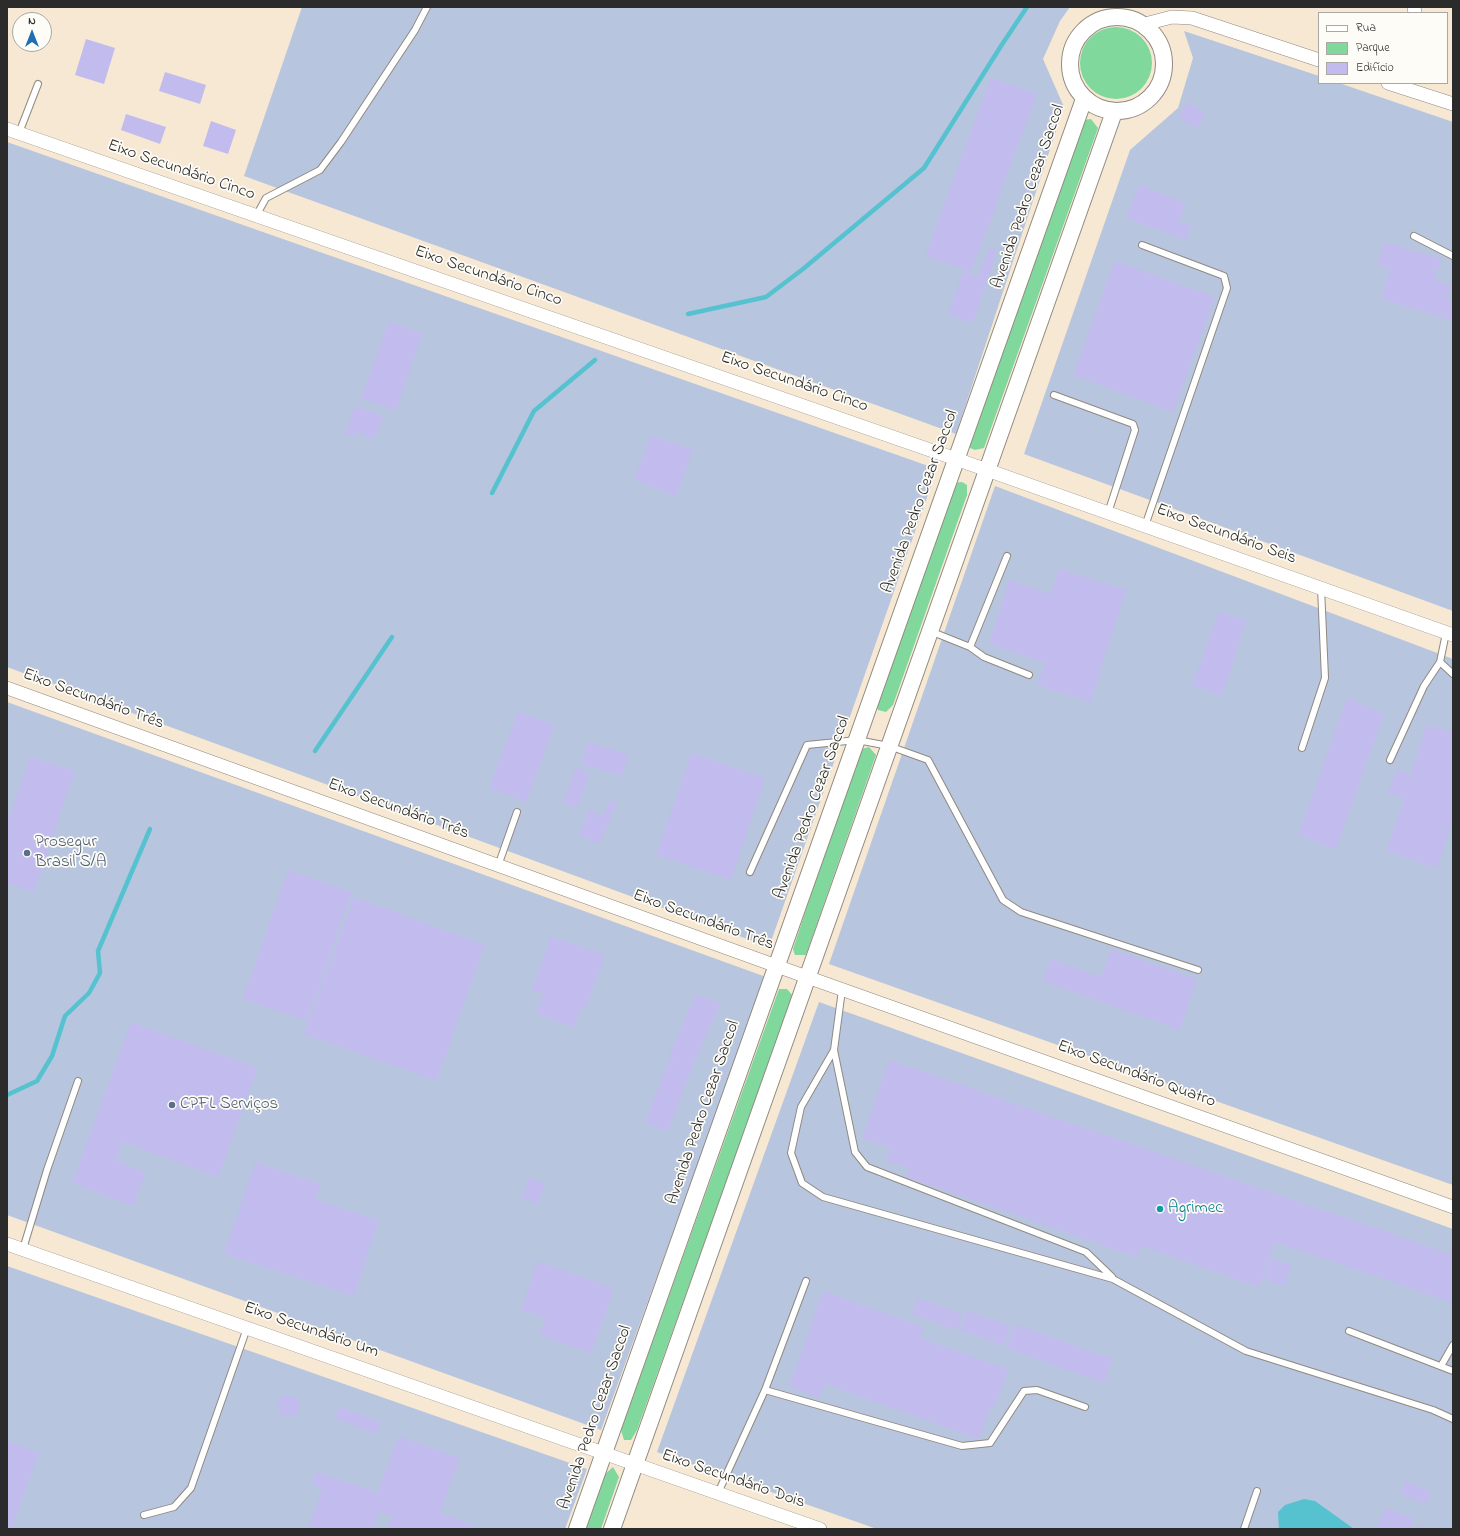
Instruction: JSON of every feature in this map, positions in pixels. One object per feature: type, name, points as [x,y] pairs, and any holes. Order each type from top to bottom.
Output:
[{"type":"street","points":[[1122,15],[1145,24],[1161,43],[1165,67],[1157,91],[1138,107],[1114,112],[1098,108],[1084,99],[1071,78],[1069,55],[1079,33],[1099,19],[1122,15]]},
{"type":"street","points":[[1145,24],[1172,17],[1192,18],[1318,60]]},
{"type":"street","points":[[1394,84],[1422,89],[1453,104]]},
{"type":"street","name":"Avenida Pedro Cezar Saccol","points":[[577,1529],[1084,99]]},
{"type":"street","points":[[612,1529],[1114,112]]},
{"type":"street","name":"Eixo Secundário Cinco","points":[[13,131],[987,470]]},
{"type":"street","name":"Eixo Secundário Seis","points":[[987,470],[1450,634]]},
{"type":"street","name":"Eixo Secundário Três","points":[[7,688],[807,978]]},
{"type":"street","name":"Eixo Secundário Quatro","points":[[807,978],[1453,1207]]},
{"type":"street","name":"Eixo Secundário Um","points":[[7,1244],[635,1464]]},
{"type":"street","name":"Eixo Secundário Dois","points":[[635,1464],[820,1529]]},
{"type":"lane","points":[[256,216],[266,198],[320,170],[341,142],[415,30],[427,7]]},
{"type":"lane","points":[[13,131],[38,84]]},
{"type":"lane","points":[[1414,236],[1453,256]]},
{"type":"lane","points":[[1142,245],[1224,276],[1227,288],[1145,526]]},
{"type":"lane","points":[[1054,395],[1133,424],[1135,430],[1108,513]]},
{"type":"lane","points":[[970,647],[1007,556]]},
{"type":"lane","points":[[1302,748],[1325,678],[1321,588]]},
{"type":"lane","points":[[930,631],[970,647],[984,657],[1029,675]]},
{"type":"lane","points":[[1390,760],[1424,686],[1440,662],[1450,634]]},
{"type":"lane","points":[[1440,662],[1453,674]]},
{"type":"lane","points":[[750,872],[807,746],[857,740],[889,746],[928,760],[1003,900],[1021,912],[1198,970]]},
{"type":"lane","points":[[498,866],[517,812]]},
{"type":"lane","points":[[842,990],[834,1050],[855,1152],[867,1167],[1086,1252],[1113,1279]]},
{"type":"lane","points":[[834,1050],[801,1107],[791,1153],[802,1182],[823,1197],[1113,1279],[1246,1351],[1433,1410],[1453,1419]]},
{"type":"lane","points":[[23,1249],[47,1170],[78,1080]]},
{"type":"lane","points":[[718,1493],[765,1390],[806,1281]]},
{"type":"lane","points":[[144,1515],[174,1507],[191,1488],[247,1328]]},
{"type":"lane","points":[[1349,1331],[1453,1371]]},
{"type":"lane","points":[[1441,1366],[1453,1345]]},
{"type":"lane","points":[[765,1390],[962,1446],[990,1443],[1024,1390],[1037,1390],[1084,1407]]},
{"type":"lane","points":[[1244,1529],[1257,1491]]},
{"type":"shaded area","points":[[302,7],[1070,7],[1060,21],[1043,59],[1064,107],[956,434],[244,176]]},
{"type":"shaded area","points":[[1184,31],[1318,76],[1318,84],[1342,84],[1453,122],[1453,611],[1024,454],[1130,150],[1178,108],[1193,58]]},
{"type":"shaded area","points":[[7,142],[937,469],[769,947],[7,667]]},
{"type":"shaded area","points":[[995,486],[1453,659],[1453,1185],[829,964]]},
{"type":"shaded area","points":[[7,702],[766,977],[601,1430],[7,1215]]},
{"type":"shaded area","points":[[819,1002],[1453,1229],[1453,1529],[877,1529],[657,1452]]},
{"type":"shaded area","points":[[7,1266],[587,1469],[565,1529],[7,1529]]},
{"type":"green space","points":[[1109,27],[1123,27],[1142,37],[1152,56],[1152,70],[1142,89],[1123,99],[1109,99],[1090,89],[1080,70],[1080,56],[1090,37]]},
{"type":"green space","points":[[1091,119],[1098,128],[984,448],[975,450],[970,448],[969,441],[1083,120]]},
{"type":"green space","points":[[962,482],[967,485],[967,495],[893,705],[886,712],[878,710],[875,703],[951,483]]},
{"type":"green space","points":[[869,747],[876,755],[806,955],[795,955],[793,949],[857,756],[861,749]]},
{"type":"green space","points":[[779,989],[787,989],[793,996],[637,1430],[631,1440],[624,1440],[621,1430]]},
{"type":"green space","points":[[613,1467],[619,1477],[601,1529],[585,1529],[605,1474]]},
{"type":"water","points":[[1304,1499],[1315,1501],[1354,1529],[1279,1529],[1278,1512],[1285,1505]]},
{"type":"building","points":[[86,39],[115,48],[104,84],[75,75]]},
{"type":"building","points":[[165,72],[206,85],[200,104],[159,91]]},
{"type":"building","points":[[991,77],[1037,94],[971,272],[925,256]]},
{"type":"building","points":[[1188,102],[1206,114],[1196,128],[1178,116]]},
{"type":"building","points":[[126,114],[166,127],[160,144],[121,130]]},
{"type":"building","points":[[211,121],[236,130],[228,154],[203,146]]},
{"type":"building","points":[[1139,185],[1186,203],[1179,221],[1191,226],[1186,240],[1126,218]]},
{"type":"building","points":[[1385,242],[1441,259],[1435,280],[1451,286],[1447,298],[1453,300],[1453,321],[1381,298],[1390,269],[1377,265]]},
{"type":"building","points":[[988,248],[997,251],[972,323],[948,315],[963,271],[978,277]]},
{"type":"building","points":[[1115,261],[1215,297],[1173,412],[1073,375]]},
{"type":"building","points":[[389,321],[422,334],[396,411],[361,398]]},
{"type":"building","points":[[355,406],[383,416],[375,439],[355,432],[354,437],[345,434]]},
{"type":"building","points":[[651,435],[693,450],[676,496],[634,480]]},
{"type":"building","points":[[1059,569],[1126,590],[1091,702],[1037,685],[1045,663],[989,644],[1009,580],[1051,594]]},
{"type":"building","points":[[1219,611],[1246,620],[1222,696],[1192,685]]},
{"type":"building","points":[[1347,698],[1384,714],[1336,849],[1298,835]]},
{"type":"building","points":[[518,711],[555,725],[526,802],[489,788]]},
{"type":"building","points":[[1426,725],[1453,732],[1453,817],[1437,869],[1387,851],[1404,798],[1388,793],[1397,769],[1411,775]]},
{"type":"building","points":[[587,742],[628,755],[622,776],[581,764]]},
{"type":"building","points":[[691,753],[765,778],[731,880],[656,855]]},
{"type":"building","name":"Prosegur Brasil S/A","points":[[30,756],[75,771],[34,892],[7,883],[7,824]]},
{"type":"building","points":[[576,767],[590,772],[577,808],[563,803]]},
{"type":"building","points":[[610,800],[617,803],[599,844],[579,835],[589,810],[603,816]]},
{"type":"building","points":[[288,870],[352,892],[307,1021],[243,999]]},
{"type":"building","points":[[354,897],[485,945],[436,1081],[304,1034]]},
{"type":"building","points":[[551,936],[605,955],[585,1010],[580,1008],[574,1027],[536,1014],[543,994],[532,990]]},
{"type":"building","points":[[1112,949],[1197,979],[1179,1030],[1043,981],[1051,959],[1101,977]]},
{"type":"building","points":[[696,994],[720,1004],[693,1065],[668,1131],[645,1123],[670,1057],[684,1061],[669,1055]]},
{"type":"building","name":"CPFL Serviços","points":[[131,1022],[258,1068],[218,1177],[123,1142],[116,1161],[146,1172],[133,1206],[72,1183]]},
{"type":"building","name":"Agrimec","points":[[889,1060],[1453,1255],[1453,1303],[1275,1242],[1259,1287],[1141,1246],[1137,1257],[906,1177],[909,1168],[886,1161],[891,1148],[862,1138]]},
{"type":"building","points":[[255,1162],[321,1184],[316,1200],[379,1220],[354,1296],[224,1254]]},
{"type":"building","points":[[529,1178],[545,1183],[538,1204],[522,1198]]},
{"type":"building","points":[[1271,1258],[1291,1265],[1284,1286],[1264,1279]]},
{"type":"building","points":[[537,1261],[614,1288],[591,1353],[540,1335],[546,1318],[521,1310]]},
{"type":"building","points":[[823,1291],[924,1327],[920,1338],[1008,1369],[994,1408],[991,1407],[979,1439],[825,1384],[819,1398],[789,1387]]},
{"type":"building","points":[[917,1298],[963,1314],[957,1330],[912,1314]]},
{"type":"building","points":[[968,1311],[1011,1326],[1004,1346],[960,1330]]},
{"type":"building","points":[[1015,1324],[1112,1359],[1104,1383],[1006,1348]]},
{"type":"building","points":[[293,1395],[301,1404],[296,1415],[284,1417],[277,1407],[281,1396]]},
{"type":"building","points":[[339,1407],[381,1422],[377,1434],[334,1418]]},
{"type":"building","points":[[398,1436],[460,1458],[440,1513],[471,1524],[469,1529],[388,1529],[392,1516],[379,1511],[373,1529],[308,1529],[322,1488],[312,1485],[316,1472],[378,1493]]},
{"type":"building","points":[[7,1441],[39,1452],[12,1527],[7,1525]]},
{"type":"building","points":[[1405,1481],[1431,1491],[1426,1504],[1400,1494]]},
{"type":"building","points":[[1385,1508],[1414,1519],[1411,1529],[1377,1529]]},
{"type":"building","points":[[1418,1525],[1429,1529],[1416,1529]]},
{"type":"waterway","points":[[688,314],[766,297],[803,269],[924,168],[1027,7]]},
{"type":"waterway","points":[[492,493],[534,411],[595,360]]},
{"type":"waterway","points":[[315,751],[392,637]]},
{"type":"waterway","points":[[7,1095],[37,1081],[52,1056],[65,1016],[89,993],[100,973],[98,951],[150,829]]},
{"type":"place","name":"Prosegur Brasil S/A","points":[[27,853]]},
{"type":"place","name":"CPFL Serviços","points":[[172,1105]]},
{"type":"place","name":"Agrimec","points":[[1160,1209]]}]
